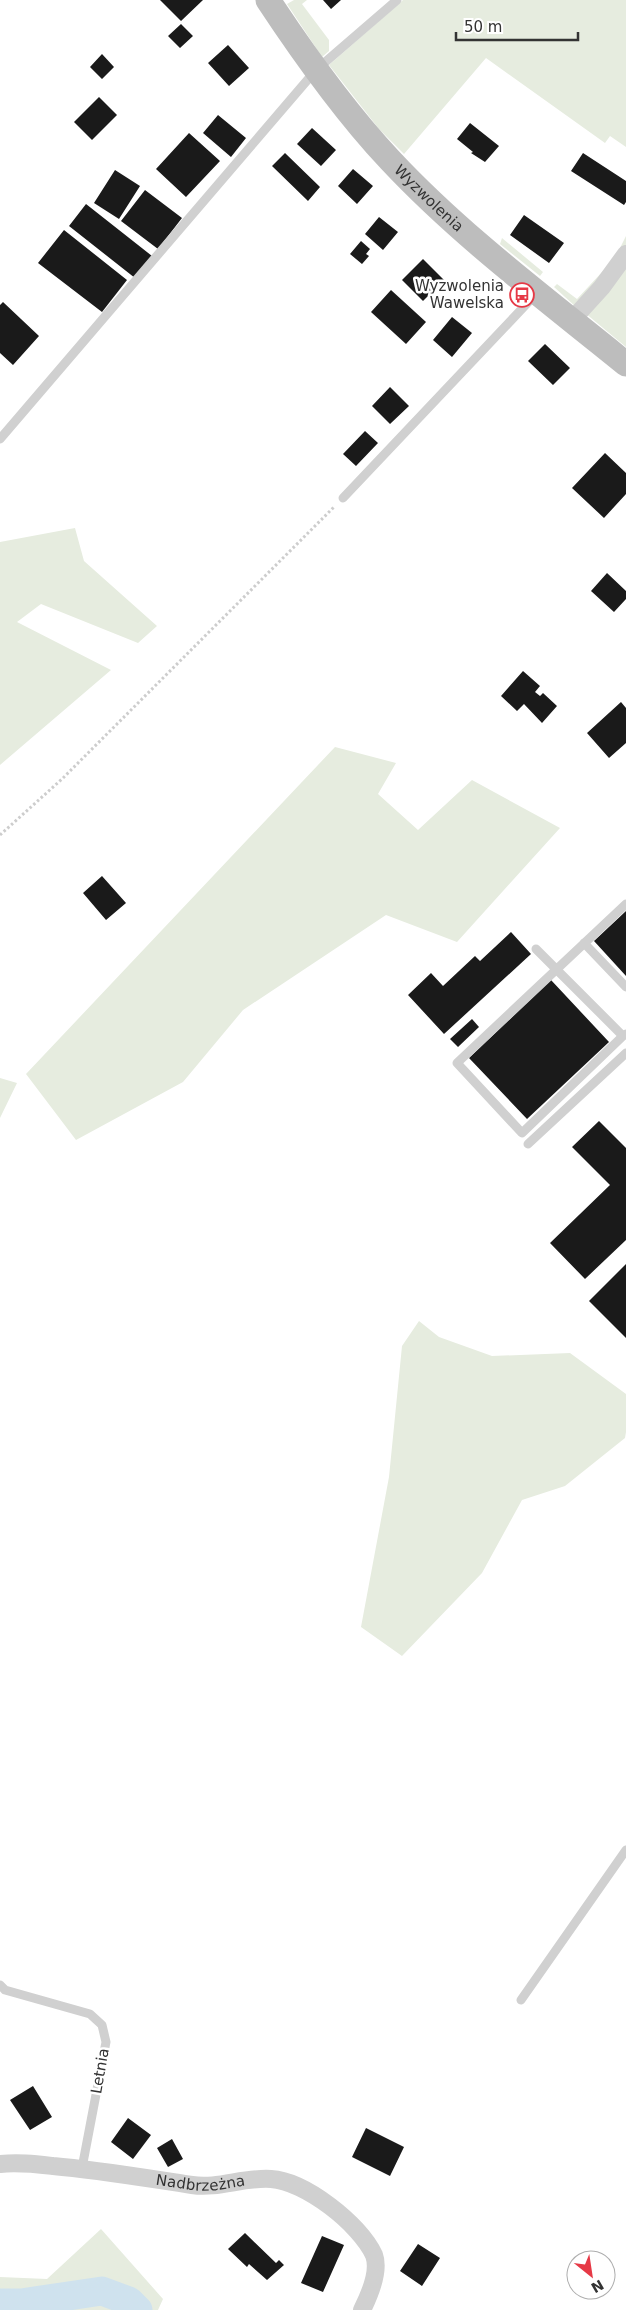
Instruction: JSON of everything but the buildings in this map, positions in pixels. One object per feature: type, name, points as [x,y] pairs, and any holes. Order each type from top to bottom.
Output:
[{"type":"street","name":"Wyzwolenia","points":[[268,0],[316,70],[352,117],[408,178],[458,225],[626,364]]},
{"type":"street","points":[[572,320],[602,287],[626,254]]},
{"type":"street","name":"Nadbrzeżna","points":[[0,2164],[13,2162],[82,2168],[199,2186],[270,2179],[292,2183],[333,2209],[353,2227],[374,2256],[373,2281],[362,2310]]},
{"type":"lane","points":[[0,439],[316,70],[397,0]]},
{"type":"lane","points":[[343,498],[537,292]]},
{"type":"lane","points":[[536,949],[556,968],[625,1035],[522,1133],[457,1063],[556,968],[626,904]]},
{"type":"lane","points":[[584,942],[626,986]]},
{"type":"lane","points":[[528,1144],[626,1053]]},
{"type":"lane","points":[[521,2000],[626,1850]]},
{"type":"lane","name":"Letnia","points":[[0,1985],[5,1990],[90,2014],[102,2025],[106,2042],[82,2168]]},
{"type":"path","points":[[0,835],[62,779],[343,498]]},
{"type":"shaded area","points":[[294,0],[307,0],[302,4],[329,40],[329,51],[322,57],[287,4]]},
{"type":"shaded area","points":[[403,0],[626,0],[626,147],[610,136],[605,143],[486,58],[404,154],[379,129],[329,65]]},
{"type":"shaded area","points":[[626,236],[626,248],[576,307],[554,287],[557,284],[577,299],[615,258]]},
{"type":"shaded area","points":[[502,238],[543,272],[540,276],[500,244]]},
{"type":"shaded area","points":[[626,268],[626,347],[585,313]]},
{"type":"shaded area","points":[[75,528],[84,561],[157,626],[138,643],[41,604],[17,622],[111,670],[0,765],[0,542]]},
{"type":"shaded area","points":[[335,747],[396,763],[378,794],[418,830],[472,780],[560,828],[457,942],[386,915],[243,1010],[183,1082],[76,1140],[26,1074]]},
{"type":"shaded area","points":[[0,1078],[17,1083],[0,1118]]},
{"type":"shaded area","points":[[419,1321],[439,1337],[492,1356],[570,1353],[626,1394],[626,1432],[625,1438],[565,1486],[522,1500],[482,1573],[402,1656],[361,1627],[389,1477],[402,1346]]},
{"type":"shaded area","points":[[101,2229],[163,2299],[158,2310],[0,2310],[0,2277],[47,2279]]},
{"type":"waterway","points":[[0,2303],[21,2303],[102,2291],[129,2301],[138,2310]]},
{"type":"place","name":"Wyzwolenia Wawelska","points":[[522,295]]}]
